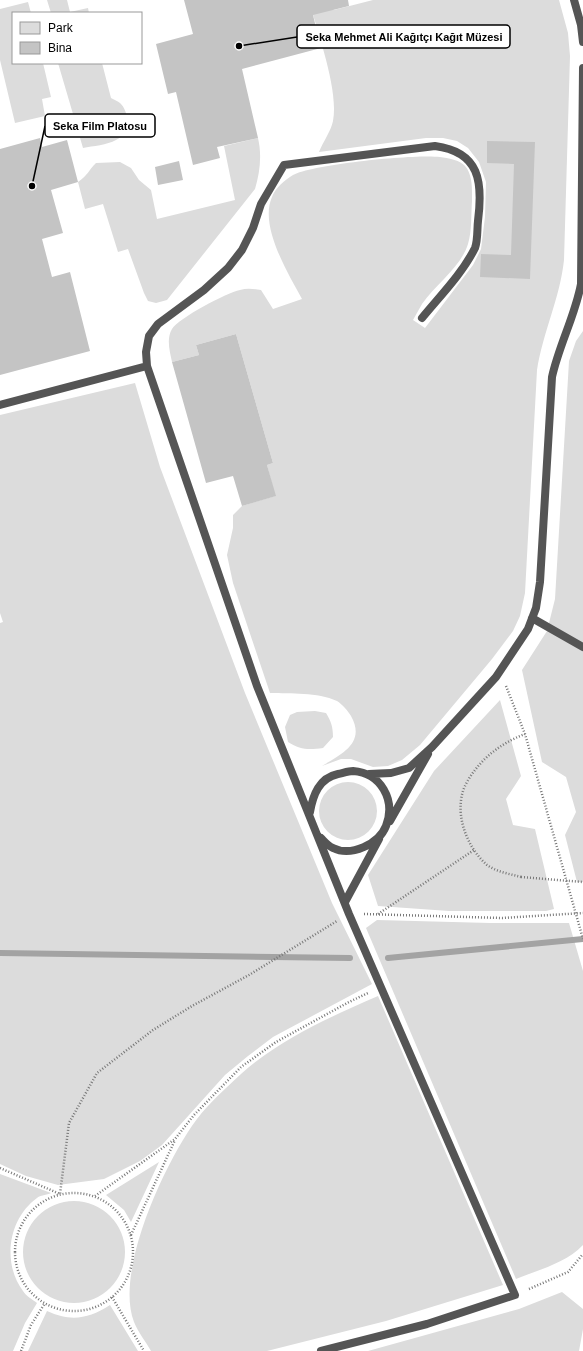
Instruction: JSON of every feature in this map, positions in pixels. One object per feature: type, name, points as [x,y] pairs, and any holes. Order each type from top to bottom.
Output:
[{"type":"lane","points":[[574,0],[581,25],[583,42]]},
{"type":"lane","points":[[310,813],[312,799],[317,786],[334,775],[352,771],[369,774],[391,773],[409,768],[432,747],[500,671],[528,629],[536,608],[540,582],[552,377],[556,358],[577,304],[581,284],[583,68]]},
{"type":"lane","points":[[321,1351],[427,1324],[515,1295],[349,914],[310,813],[257,686],[147,366],[146,352],[149,336],[158,324],[204,290],[228,268],[242,250],[253,228],[261,204],[284,165],[435,146],[449,148],[462,154],[473,165],[480,184],[476,246],[466,263],[422,318]]},
{"type":"lane","points":[[0,405],[147,366]]},
{"type":"lane","points":[[532,618],[583,647]]},
{"type":"lane","points":[[345,902],[386,826],[432,747]]},
{"type":"lane","points":[[320,838],[333,848],[348,850],[355,849],[372,843],[386,826],[390,804],[383,786],[369,774]]},
{"type":"path","points":[[500,671],[525,734],[583,939]]},
{"type":"path","points":[[525,734],[509,740],[492,752],[478,765],[466,782],[461,800],[461,816],[467,838],[474,850],[488,865],[502,872],[521,877],[583,882]]},
{"type":"path","points":[[378,914],[474,850]]},
{"type":"path","points":[[60,1194],[69,1123],[97,1073],[153,1030],[349,914],[502,918],[583,913]]},
{"type":"path","points":[[131,1236],[176,1139],[194,1115],[241,1067],[276,1042],[349,1002],[382,988]]},
{"type":"path","points":[[95,1196],[176,1139]]},
{"type":"path","points":[[0,1168],[60,1194]]},
{"type":"path","points":[[78,1192],[95,1196],[111,1205],[123,1219],[131,1236],[133,1253],[130,1269],[123,1285],[112,1297],[96,1306],[79,1310],[61,1310],[45,1303],[29,1290],[19,1273],[15,1254],[18,1234],[27,1216],[42,1202],[60,1194],[78,1192]]},
{"type":"path","points":[[515,1295],[568,1272],[583,1254]]},
{"type":"path","points":[[112,1297],[144,1351]]},
{"type":"path","points":[[21,1351],[31,1325],[45,1303]]},
{"type":"green space","points":[[47,0],[67,0],[70,12],[51,12]]},
{"type":"green space","points":[[309,0],[334,10],[373,0],[559,0],[568,33],[570,56],[564,260],[559,288],[543,342],[537,370],[525,593],[520,616],[513,631],[492,659],[420,745],[402,760],[388,766],[373,767],[351,759],[341,759],[322,766],[344,752],[354,741],[356,734],[355,725],[350,714],[339,702],[329,698],[304,694],[270,693],[233,583],[227,555],[233,528],[233,515],[242,506],[275,496],[267,465],[273,463],[236,334],[196,345],[199,355],[172,362],[169,346],[170,333],[176,324],[203,306],[233,292],[245,289],[261,290],[273,309],[302,299],[277,249],[269,222],[269,209],[273,194],[278,187],[293,175],[304,171],[321,167],[388,158],[427,156],[443,157],[457,161],[465,166],[471,178],[472,187],[471,223],[468,244],[460,260],[422,304],[413,320],[425,328],[473,265],[481,249],[485,217],[486,182],[479,162],[468,148],[457,141],[443,138],[426,138],[319,152],[332,125],[334,108],[330,77]]},
{"type":"green space","points":[[28,2],[31,12],[12,12],[12,64],[43,64],[51,97],[42,99],[45,116],[15,123],[0,60],[0,9]]},
{"type":"green space","points":[[88,8],[89,12],[70,12]]},
{"type":"green space","points":[[58,64],[102,64],[111,98],[120,103],[126,112],[126,128],[121,137],[108,143],[83,148]]},
{"type":"green space","points":[[258,138],[260,164],[255,189],[167,300],[156,303],[148,301],[128,249],[118,252],[103,204],[85,209],[78,182],[96,163],[120,162],[131,168],[139,180],[151,190],[157,219],[235,200],[224,146]]},
{"type":"green space","points":[[583,331],[583,882],[577,882],[565,835],[576,812],[566,777],[542,762],[522,670],[547,631],[555,599],[569,361],[576,341]]},
{"type":"green space","points":[[135,383],[160,467],[245,693],[332,903],[372,984],[273,1037],[248,1056],[225,1075],[162,1145],[140,1161],[104,1179],[58,1185],[26,1176],[0,1164],[0,623],[3,622],[0,613],[0,415]]},
{"type":"green space","points":[[500,700],[521,776],[506,799],[513,825],[535,829],[554,909],[546,911],[449,911],[378,906],[368,875],[434,771]]},
{"type":"green space","points":[[315,711],[326,713],[333,730],[333,737],[323,748],[318,749],[301,748],[288,742],[285,727],[290,715],[297,712]]},
{"type":"green space","points":[[348,782],[359,784],[372,795],[375,800],[377,811],[375,822],[364,835],[359,838],[348,840],[337,838],[324,827],[321,822],[319,811],[321,800],[332,787],[337,784]]},
{"type":"green space","points":[[377,920],[490,923],[569,923],[583,971],[583,1245],[568,1257],[516,1279],[366,928]]},
{"type":"green space","points":[[378,996],[503,1285],[386,1321],[267,1351],[151,1351],[134,1322],[130,1300],[131,1275],[137,1246],[146,1217],[171,1161],[185,1137],[197,1119],[212,1101],[256,1061],[289,1039],[342,1012]]},
{"type":"green space","points":[[159,1162],[131,1222],[124,1210],[106,1195]]},
{"type":"green space","points":[[0,1174],[51,1193],[38,1197],[27,1207],[14,1229],[11,1242],[12,1268],[16,1280],[24,1293],[37,1303],[25,1323],[13,1351],[0,1351]]},
{"type":"green space","points":[[74,1201],[94,1205],[102,1209],[110,1216],[117,1224],[121,1232],[125,1252],[121,1272],[117,1280],[110,1288],[102,1295],[94,1299],[74,1303],[54,1299],[46,1295],[38,1288],[31,1280],[27,1272],[23,1252],[27,1232],[31,1224],[38,1216],[46,1209],[54,1205]]},
{"type":"green space","points":[[562,1292],[583,1309],[583,1329],[579,1351],[368,1351],[519,1309]]},
{"type":"green space","points":[[110,1305],[138,1351],[28,1351],[47,1311],[72,1318],[87,1316]]},
{"type":"building","points":[[184,0],[348,0],[349,6],[313,15],[321,48],[242,69],[258,138],[217,147],[220,158],[193,165],[176,92],[168,94],[156,44],[193,34]]},
{"type":"building","points":[[40,138],[42,147],[67,140],[78,182],[51,190],[63,233],[42,239],[52,277],[70,272],[90,351],[0,375],[0,149]]},
{"type":"building","points":[[487,141],[535,142],[530,279],[480,277],[481,254],[511,255],[514,164],[487,163]]},
{"type":"building","points":[[179,161],[183,180],[158,185],[155,167]]},
{"type":"building","points":[[236,334],[273,463],[267,465],[276,496],[242,506],[233,476],[206,483],[172,362],[199,355],[196,345]]},
{"type":"waterway","points":[[388,958],[583,939]]},
{"type":"waterway","points":[[0,953],[350,958]]},
{"type":"place","name":"Seka Mehmet Ali Kağıtçı Kağıt Müzesi","points":[[239,46]]},
{"type":"place","name":"Seka Film Platosu","points":[[32,186]]}]
